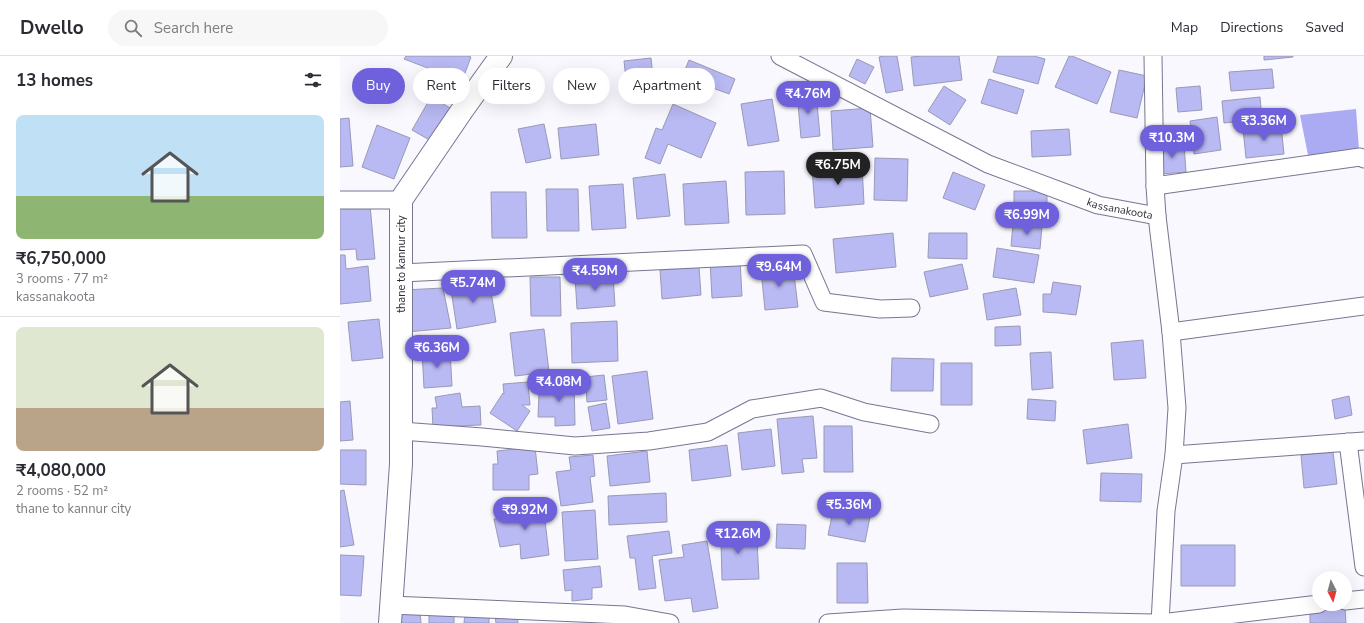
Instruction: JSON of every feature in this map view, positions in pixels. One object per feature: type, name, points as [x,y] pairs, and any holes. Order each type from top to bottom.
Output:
[{"type":"street","name":"thane to kannur city","points":[[390,614],[401,464],[401,200],[463,108],[501,56]]},
{"type":"street","name":"kassanakoota","points":[[780,56],[810,63],[988,164],[1098,205],[1157,216],[1171,332],[1177,408],[1174,455],[1166,511],[1161,623]]},
{"type":"street","points":[[1152,56],[1157,216]]},
{"type":"street","points":[[1155,186],[1360,157],[1364,159]]},
{"type":"street","points":[[340,200],[401,200]]},
{"type":"street","points":[[401,273],[803,254],[824,302],[880,309],[911,308]]},
{"type":"street","points":[[1171,332],[1364,306]]},
{"type":"street","points":[[401,432],[482,437],[575,446],[649,441],[708,432],[752,409],[821,398],[864,412],[930,424]]},
{"type":"street","points":[[1174,455],[1356,441],[1364,567]]},
{"type":"street","points":[[1352,600],[1364,599]]},
{"type":"street","points":[[1161,623],[1312,605]]},
{"type":"street","points":[[390,614],[625,615],[670,623]]},
{"type":"street","points":[[828,623],[903,618],[984,621],[1154,623]]},
{"type":"water","points":[[1356,109],[1359,150],[1309,160],[1300,115]]},
{"type":"building","points":[[406,56],[471,57],[467,68],[428,68],[404,59]]},
{"type":"building","points":[[897,56],[903,90],[886,93],[879,57]]},
{"type":"building","points":[[959,56],[962,80],[914,86],[911,57]]},
{"type":"building","points":[[998,56],[1034,56],[1045,59],[1038,84],[993,72]]},
{"type":"building","points":[[1069,56],[1111,72],[1097,104],[1055,87]]},
{"type":"building","points":[[1264,56],[1293,56],[1293,57],[1264,60]]},
{"type":"building","points":[[651,58],[652,68],[625,68],[624,61]]},
{"type":"building","points":[[857,59],[874,67],[865,84],[849,76]]},
{"type":"building","points":[[689,60],[708,68],[686,68]]},
{"type":"building","points":[[1272,69],[1274,88],[1231,91],[1229,72]]},
{"type":"building","points":[[1119,70],[1147,76],[1137,118],[1110,112]]},
{"type":"building","points":[[715,71],[735,79],[729,94],[715,89]]},
{"type":"building","points":[[989,79],[1024,90],[1017,114],[981,103]]},
{"type":"building","points":[[944,86],[966,100],[950,125],[928,111]]},
{"type":"building","points":[[1200,86],[1202,110],[1178,112],[1176,88]]},
{"type":"building","points":[[816,92],[820,136],[801,138],[797,93]]},
{"type":"building","points":[[1260,97],[1262,119],[1224,123],[1222,101]]},
{"type":"building","points":[[772,99],[779,141],[748,146],[741,104]]},
{"type":"building","points":[[427,104],[443,104],[452,109],[433,142],[412,130]]},
{"type":"building","points":[[673,104],[716,123],[701,158],[668,144],[660,164],[645,158],[656,128],[662,130]]},
{"type":"building","points":[[870,108],[873,147],[833,150],[831,111]]},
{"type":"building","points":[[1217,117],[1221,150],[1194,154],[1190,121]]},
{"type":"building","points":[[349,118],[353,166],[340,167],[340,119]]},
{"type":"building","points":[[544,124],[551,158],[526,163],[518,129]]},
{"type":"building","points":[[596,124],[599,155],[561,159],[558,128]]},
{"type":"building","points":[[377,125],[410,138],[394,179],[362,167]]},
{"type":"building","points":[[1281,125],[1284,154],[1246,158],[1243,129]]},
{"type":"building","points":[[1069,129],[1071,155],[1032,157],[1031,131]]},
{"type":"building","points":[[1184,144],[1186,172],[1160,174],[1158,145]]},
{"type":"building","points":[[875,158],[908,159],[907,201],[874,200]]},
{"type":"building","points":[[862,165],[864,204],[815,208],[812,169]]},
{"type":"building","points":[[784,171],[785,214],[746,215],[745,172]]},
{"type":"building","points":[[953,172],[985,185],[975,210],[943,198]]},
{"type":"building","points":[[665,174],[670,216],[637,219],[633,178]]},
{"type":"building","points":[[726,181],[729,223],[685,225],[683,184]]},
{"type":"building","points":[[623,184],[626,228],[592,230],[589,186]]},
{"type":"building","points":[[546,189],[578,189],[579,231],[547,231]]},
{"type":"building","points":[[1014,191],[1047,191],[1047,217],[1014,217]]},
{"type":"building","points":[[491,192],[526,192],[527,238],[492,238]]},
{"type":"building","points":[[370,205],[375,259],[357,260],[356,249],[340,250],[340,207]]},
{"type":"building","points":[[1013,224],[1042,226],[1040,249],[1011,246]]},
{"type":"building","points":[[893,233],[896,267],[836,273],[833,239]]},
{"type":"building","points":[[929,233],[967,233],[967,259],[928,258]]},
{"type":"building","points":[[997,248],[1039,255],[1034,283],[993,277]]},
{"type":"building","points":[[340,255],[345,255],[346,269],[368,266],[371,301],[340,304]]},
{"type":"building","points":[[740,260],[742,296],[712,298],[710,261]]},
{"type":"building","points":[[962,264],[968,289],[930,297],[924,272]]},
{"type":"building","points":[[793,266],[798,307],[765,310],[761,270]]},
{"type":"building","points":[[699,267],[701,295],[662,299],[660,270]]},
{"type":"building","points":[[613,274],[615,306],[577,309],[575,277]]},
{"type":"building","points":[[530,277],[560,277],[561,316],[531,316]]},
{"type":"building","points":[[489,280],[496,322],[457,329],[450,283]]},
{"type":"building","points":[[1053,282],[1081,286],[1076,315],[1043,312],[1043,294],[1051,294]]},
{"type":"building","points":[[443,288],[451,328],[407,332],[404,290]]},
{"type":"building","points":[[1016,288],[1021,315],[987,320],[983,294]]},
{"type":"building","points":[[379,319],[383,358],[352,361],[348,322]]},
{"type":"building","points":[[617,321],[618,361],[572,363],[571,323]]},
{"type":"building","points":[[1020,326],[1021,345],[995,346],[995,327]]},
{"type":"building","points":[[544,329],[549,372],[515,376],[510,333]]},
{"type":"building","points":[[1143,340],[1146,378],[1114,380],[1111,343]]},
{"type":"building","points":[[450,350],[452,386],[424,388],[422,351]]},
{"type":"building","points":[[1051,352],[1053,388],[1032,390],[1030,353]]},
{"type":"building","points":[[892,358],[934,359],[933,391],[891,391]]},
{"type":"building","points":[[941,363],[972,363],[972,405],[941,405]]},
{"type":"building","points":[[647,371],[653,419],[618,424],[612,376]]},
{"type":"building","points":[[604,375],[607,400],[587,402],[585,377]]},
{"type":"building","points":[[574,379],[575,425],[555,426],[555,417],[538,417],[539,393],[554,394],[554,380]]},
{"type":"building","points":[[528,382],[530,405],[522,405],[530,411],[517,431],[490,413],[503,393],[504,394],[503,384]]},
{"type":"building","points":[[460,393],[462,407],[480,406],[481,425],[433,427],[432,408],[437,408],[435,397]]},
{"type":"building","points":[[1349,396],[1352,415],[1335,419],[1332,400]]},
{"type":"building","points":[[1028,399],[1056,401],[1055,421],[1027,419]]},
{"type":"building","points":[[350,401],[353,440],[340,441],[340,402]]},
{"type":"building","points":[[606,403],[610,428],[592,431],[588,407]]},
{"type":"building","points":[[813,416],[817,458],[802,459],[804,472],[782,474],[777,419]]},
{"type":"building","points":[[1128,424],[1132,458],[1087,464],[1083,430]]},
{"type":"building","points":[[824,426],[852,426],[853,472],[824,472]]},
{"type":"building","points":[[771,429],[775,466],[742,470],[738,433]]},
{"type":"building","points":[[727,445],[731,476],[692,481],[689,450]]},
{"type":"building","points":[[535,447],[538,474],[529,475],[529,490],[493,490],[493,464],[498,464],[497,451]]},
{"type":"building","points":[[340,450],[366,450],[366,485],[340,484]]},
{"type":"building","points":[[647,451],[650,482],[610,486],[607,456]]},
{"type":"building","points":[[1333,452],[1337,484],[1304,488],[1301,455]]},
{"type":"building","points":[[593,455],[595,476],[590,477],[593,502],[561,506],[556,472],[571,470],[569,457]]},
{"type":"building","points":[[1101,473],[1142,474],[1141,502],[1100,501]]},
{"type":"building","points":[[344,490],[354,545],[340,547],[340,491]]},
{"type":"building","points":[[666,493],[667,522],[609,525],[608,496]]},
{"type":"building","points":[[543,503],[549,555],[521,559],[520,544],[500,547],[494,519],[516,515],[515,507]]},
{"type":"building","points":[[595,510],[598,559],[565,561],[562,512]]},
{"type":"building","points":[[833,511],[870,517],[865,542],[828,535]]},
{"type":"building","points":[[740,522],[742,541],[757,540],[759,579],[722,580],[722,523]]},
{"type":"building","points":[[777,524],[806,525],[805,549],[776,548]]},
{"type":"building","points":[[669,531],[672,553],[652,556],[656,588],[639,590],[635,558],[630,558],[627,536]]},
{"type":"building","points":[[707,541],[718,608],[693,612],[691,598],[665,601],[659,560],[684,557],[682,545]]},
{"type":"building","points":[[1181,545],[1235,545],[1235,586],[1181,586]]},
{"type":"building","points":[[340,555],[364,556],[361,596],[340,595]]},
{"type":"building","points":[[837,563],[867,563],[868,603],[837,603]]},
{"type":"building","points":[[600,566],[602,587],[592,588],[592,599],[572,601],[572,590],[565,591],[563,570]]},
{"type":"building","points":[[1310,609],[1312,609],[1312,611],[1345,611],[1346,623],[1310,623]]},
{"type":"building","points":[[420,610],[421,623],[399,623],[398,611]]},
{"type":"building","points":[[429,613],[454,613],[454,623],[429,623]]},
{"type":"building","points":[[465,613],[489,615],[489,623],[464,623]]},
{"type":"building","points":[[517,615],[518,623],[496,623],[495,617]]}]
